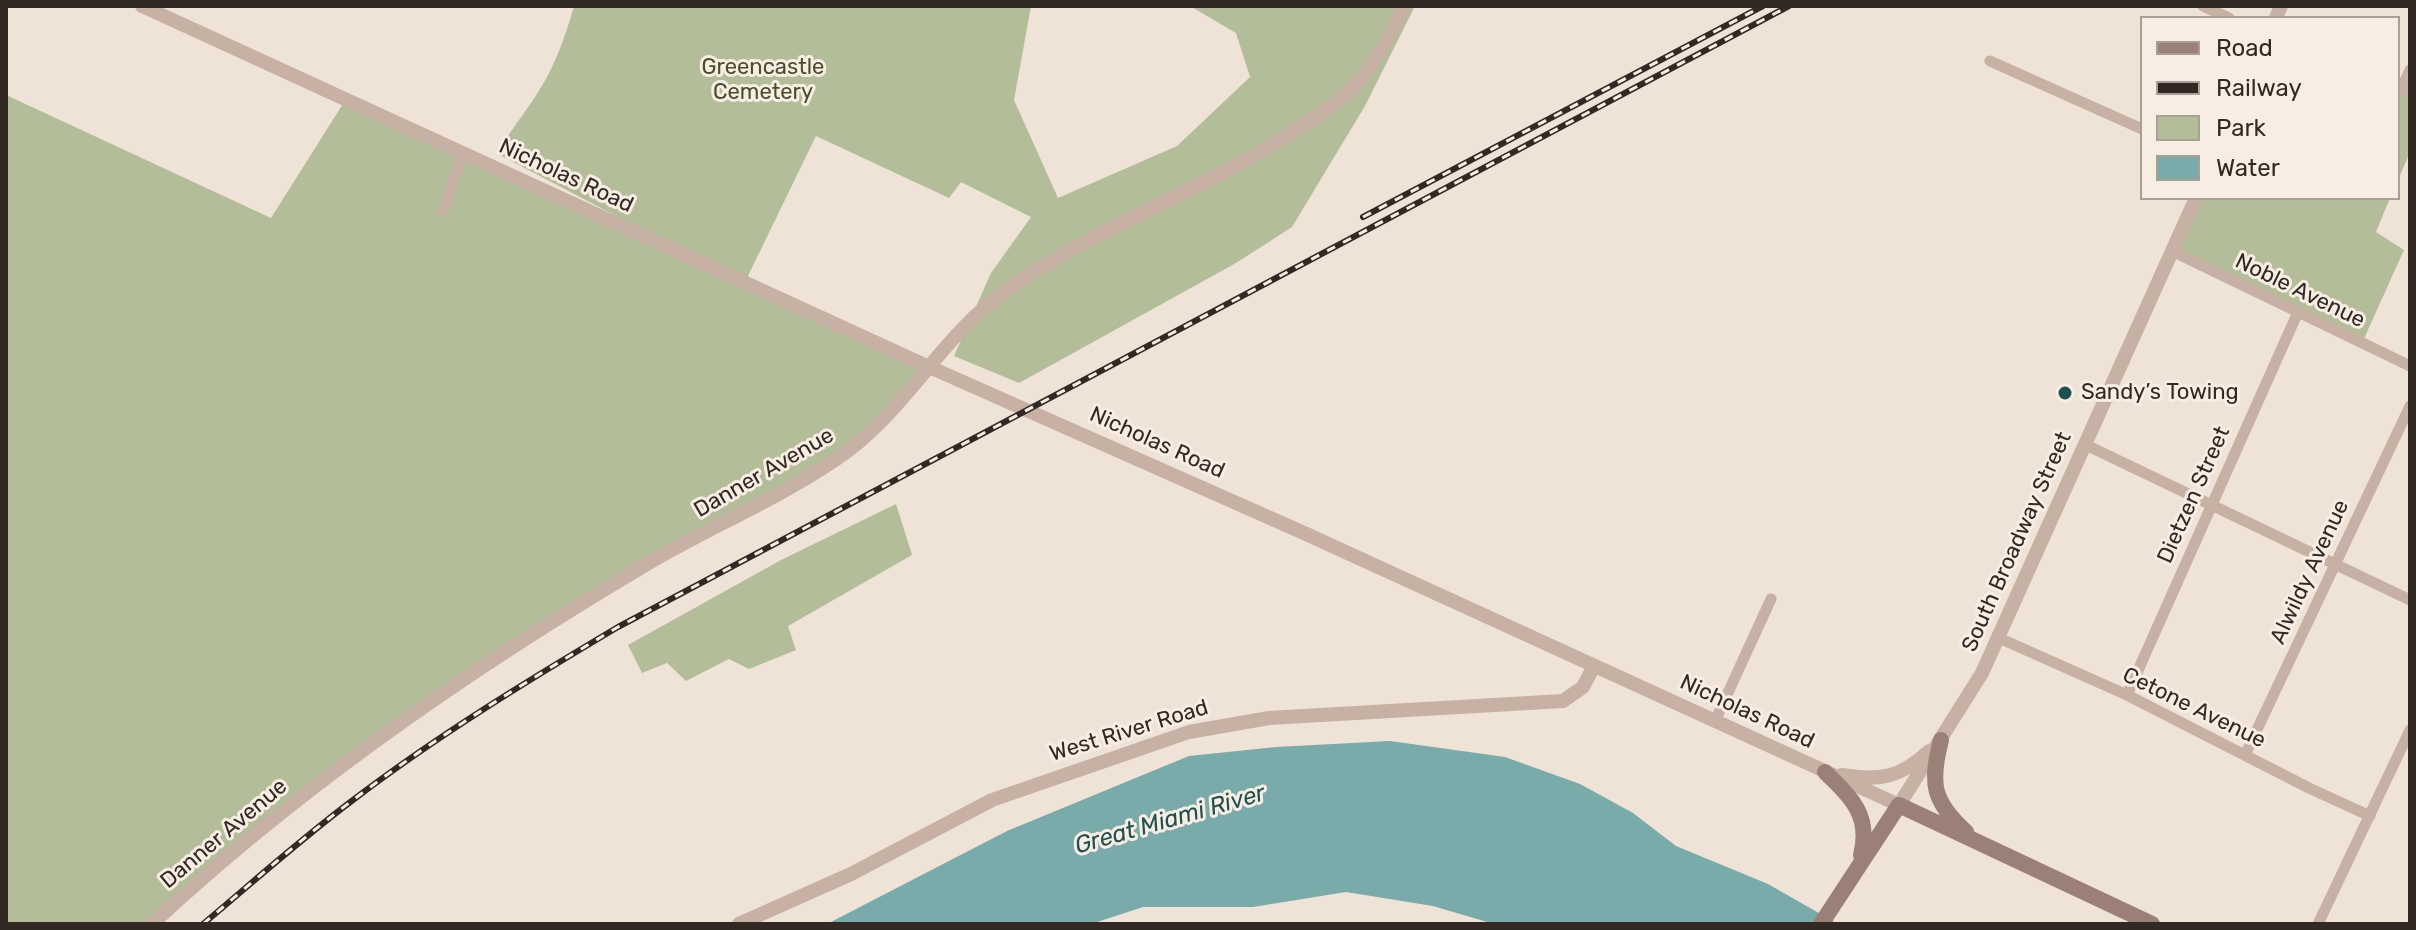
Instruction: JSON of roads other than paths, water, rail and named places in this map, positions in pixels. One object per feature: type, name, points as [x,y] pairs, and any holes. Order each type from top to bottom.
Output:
[{"type":"main road","points":[[1941,740],[1934,788],[1952,818],[1980,843]]},
{"type":"main road","points":[[1825,772],[1856,807],[1871,836]]},
{"type":"main road","points":[[1821,924],[1859,867],[1871,836],[1899,805]]},
{"type":"main road","name":"Nicholas Road","points":[[1899,805],[2152,924]]},
{"type":"street","name":"Nicholas Road","points":[[142,6],[927,366],[1899,805]]},
{"type":"street","name":"Danner Avenue","points":[[152,924],[232,853],[324,779],[468,676],[647,564],[835,460],[886,417],[927,366],[981,309],[1033,272],[1236,167],[1337,102],[1371,66],[1404,6]]},
{"type":"street","points":[[2203,6],[2225,16]]},
{"type":"street","points":[[1990,61],[2140,128]]},
{"type":"street","points":[[2403,88],[2410,70]]},
{"type":"street","points":[[443,211],[463,153]]},
{"type":"street","name":"South Broadway Street","points":[[1899,805],[1974,689],[1999,638],[2195,200]]},
{"type":"street","name":"Noble Avenue","points":[[2172,251],[2410,366]]},
{"type":"street","name":"Dietzen Street","points":[[2127,695],[2298,312]]},
{"type":"street","name":"Alwildy Avenue","points":[[2245,755],[2410,406]]},
{"type":"street","points":[[2086,445],[2410,600]]},
{"type":"street","points":[[1715,721],[1771,599]]},
{"type":"street","name":"Cetone Avenue","points":[[1999,638],[2127,695],[2370,816]]},
{"type":"street","name":"West River Road","points":[[739,924],[851,874],[992,800],[1151,743],[1220,725],[1269,718],[1563,701],[1583,687],[1594,666]]},
{"type":"street","points":[[2318,924],[2410,730]]},
{"type":"street","points":[[1825,772],[1877,779],[1891,777],[1922,758],[1941,740]]},
{"type":"water","name":"Great Miami River","points":[[1390,741],[1505,757],[1580,784],[1633,813],[1676,846],[1768,884],[1838,924],[1494,924],[1433,906],[1346,892],[1253,907],[1143,907],[1091,924],[827,924],[1007,831],[1189,756],[1276,747]]},
{"type":"railway","points":[[1363,217],[1763,6]]},
{"type":"railway","points":[[203,924],[385,776],[483,710],[618,627],[1789,6]]},
{"type":"place","name":"Sandy’s Towing","points":[[2065,393]]},
{"type":"park label","name":"Greencastle Cemetery","points":[[763,80]]}]
